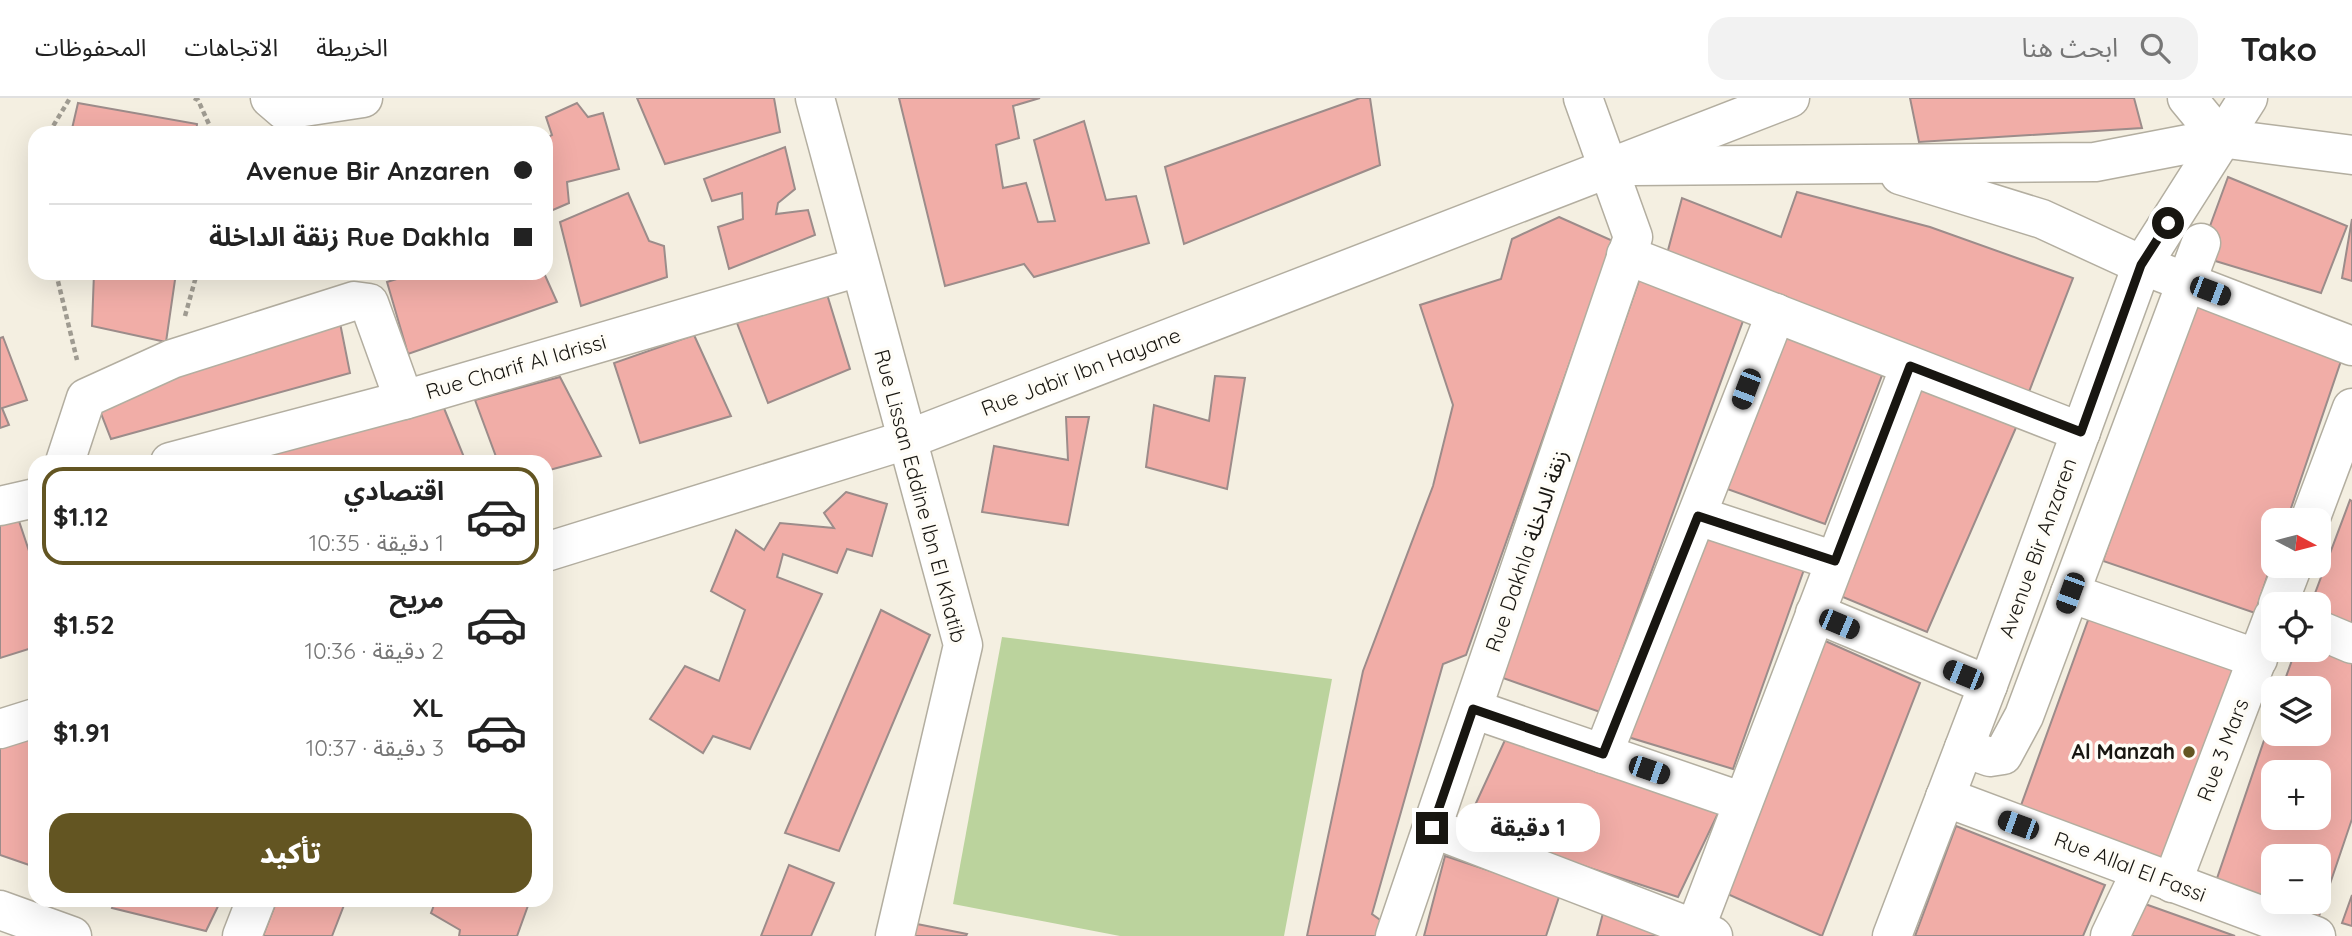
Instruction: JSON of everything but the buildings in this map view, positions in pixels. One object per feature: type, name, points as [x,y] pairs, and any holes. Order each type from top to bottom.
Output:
[{"type":"street","points":[[296,103],[363,98]]},
{"type":"street","name":"Rue Lissan Eddine Ibn El Khatib","points":[[814,98],[963,645],[895,936]]},
{"type":"street","name":"Rue Dakhla زنقة الداخلة","points":[[1395,936],[1633,237],[1583,98]]},
{"type":"street","name":"Rue Jabir Ibn Hayane","points":[[553,550],[906,440],[1790,98]]},
{"type":"street","points":[[2187,98],[2220,138]]},
{"type":"street","name":"Avenue Bir Anzaren","points":[[1892,936],[1988,685],[2141,265],[2248,98]]},
{"type":"street","points":[[1607,167],[2095,162],[2220,138],[2352,155]]},
{"type":"street","points":[[1868,165],[2042,219],[2141,265],[2352,346]]},
{"type":"street","points":[[1964,748],[1990,757],[2003,755],[2024,716],[2201,243]]},
{"type":"street","points":[[1626,255],[2081,432]]},
{"type":"street","name":"Rue Charif Al Idrissi","points":[[196,455],[404,400],[859,267]]},
{"type":"street","points":[[67,455],[86,398],[172,359],[362,301],[369,303],[404,400]]},
{"type":"street","points":[[1603,754],[1776,313]]},
{"type":"street","points":[[1432,828],[1704,933],[1743,802],[1910,366]]},
{"type":"street","points":[[2318,508],[2339,479],[2352,408]]},
{"type":"street","points":[[0,506],[28,500]]},
{"type":"street","points":[[1698,516],[1835,561]]},
{"type":"street","points":[[2070,593],[2258,659]]},
{"type":"street","points":[[1815,613],[1988,685]]},
{"type":"street","points":[[2331,635],[2352,644]]},
{"type":"street","name":"Rue 3 Mars","points":[[2110,936],[2157,877],[2261,651]]},
{"type":"street","points":[[1473,709],[1743,802]]},
{"type":"street","points":[[0,729],[28,720]]},
{"type":"street","name":"Rue Allal El Fassi","points":[[1945,797],[2316,936]]},
{"type":"street","points":[[242,936],[253,907]]},
{"type":"street","points":[[0,910],[72,936]]},
{"type":"path","points":[[53,126],[70,98]]},
{"type":"path","points":[[194,98],[198,100],[210,126]]},
{"type":"path","points":[[58,280],[86,398]]},
{"type":"green space","points":[[1002,637],[1332,679],[1284,936],[1120,936],[953,904]]},
{"type":"place","name":"Al Manzah","points":[[2189,752]]},
{"type":"route","points":[[1432,828],[1473,709],[1603,754],[1698,516],[1835,561],[1910,366],[2081,432],[2141,265],[2168,223]]}]
